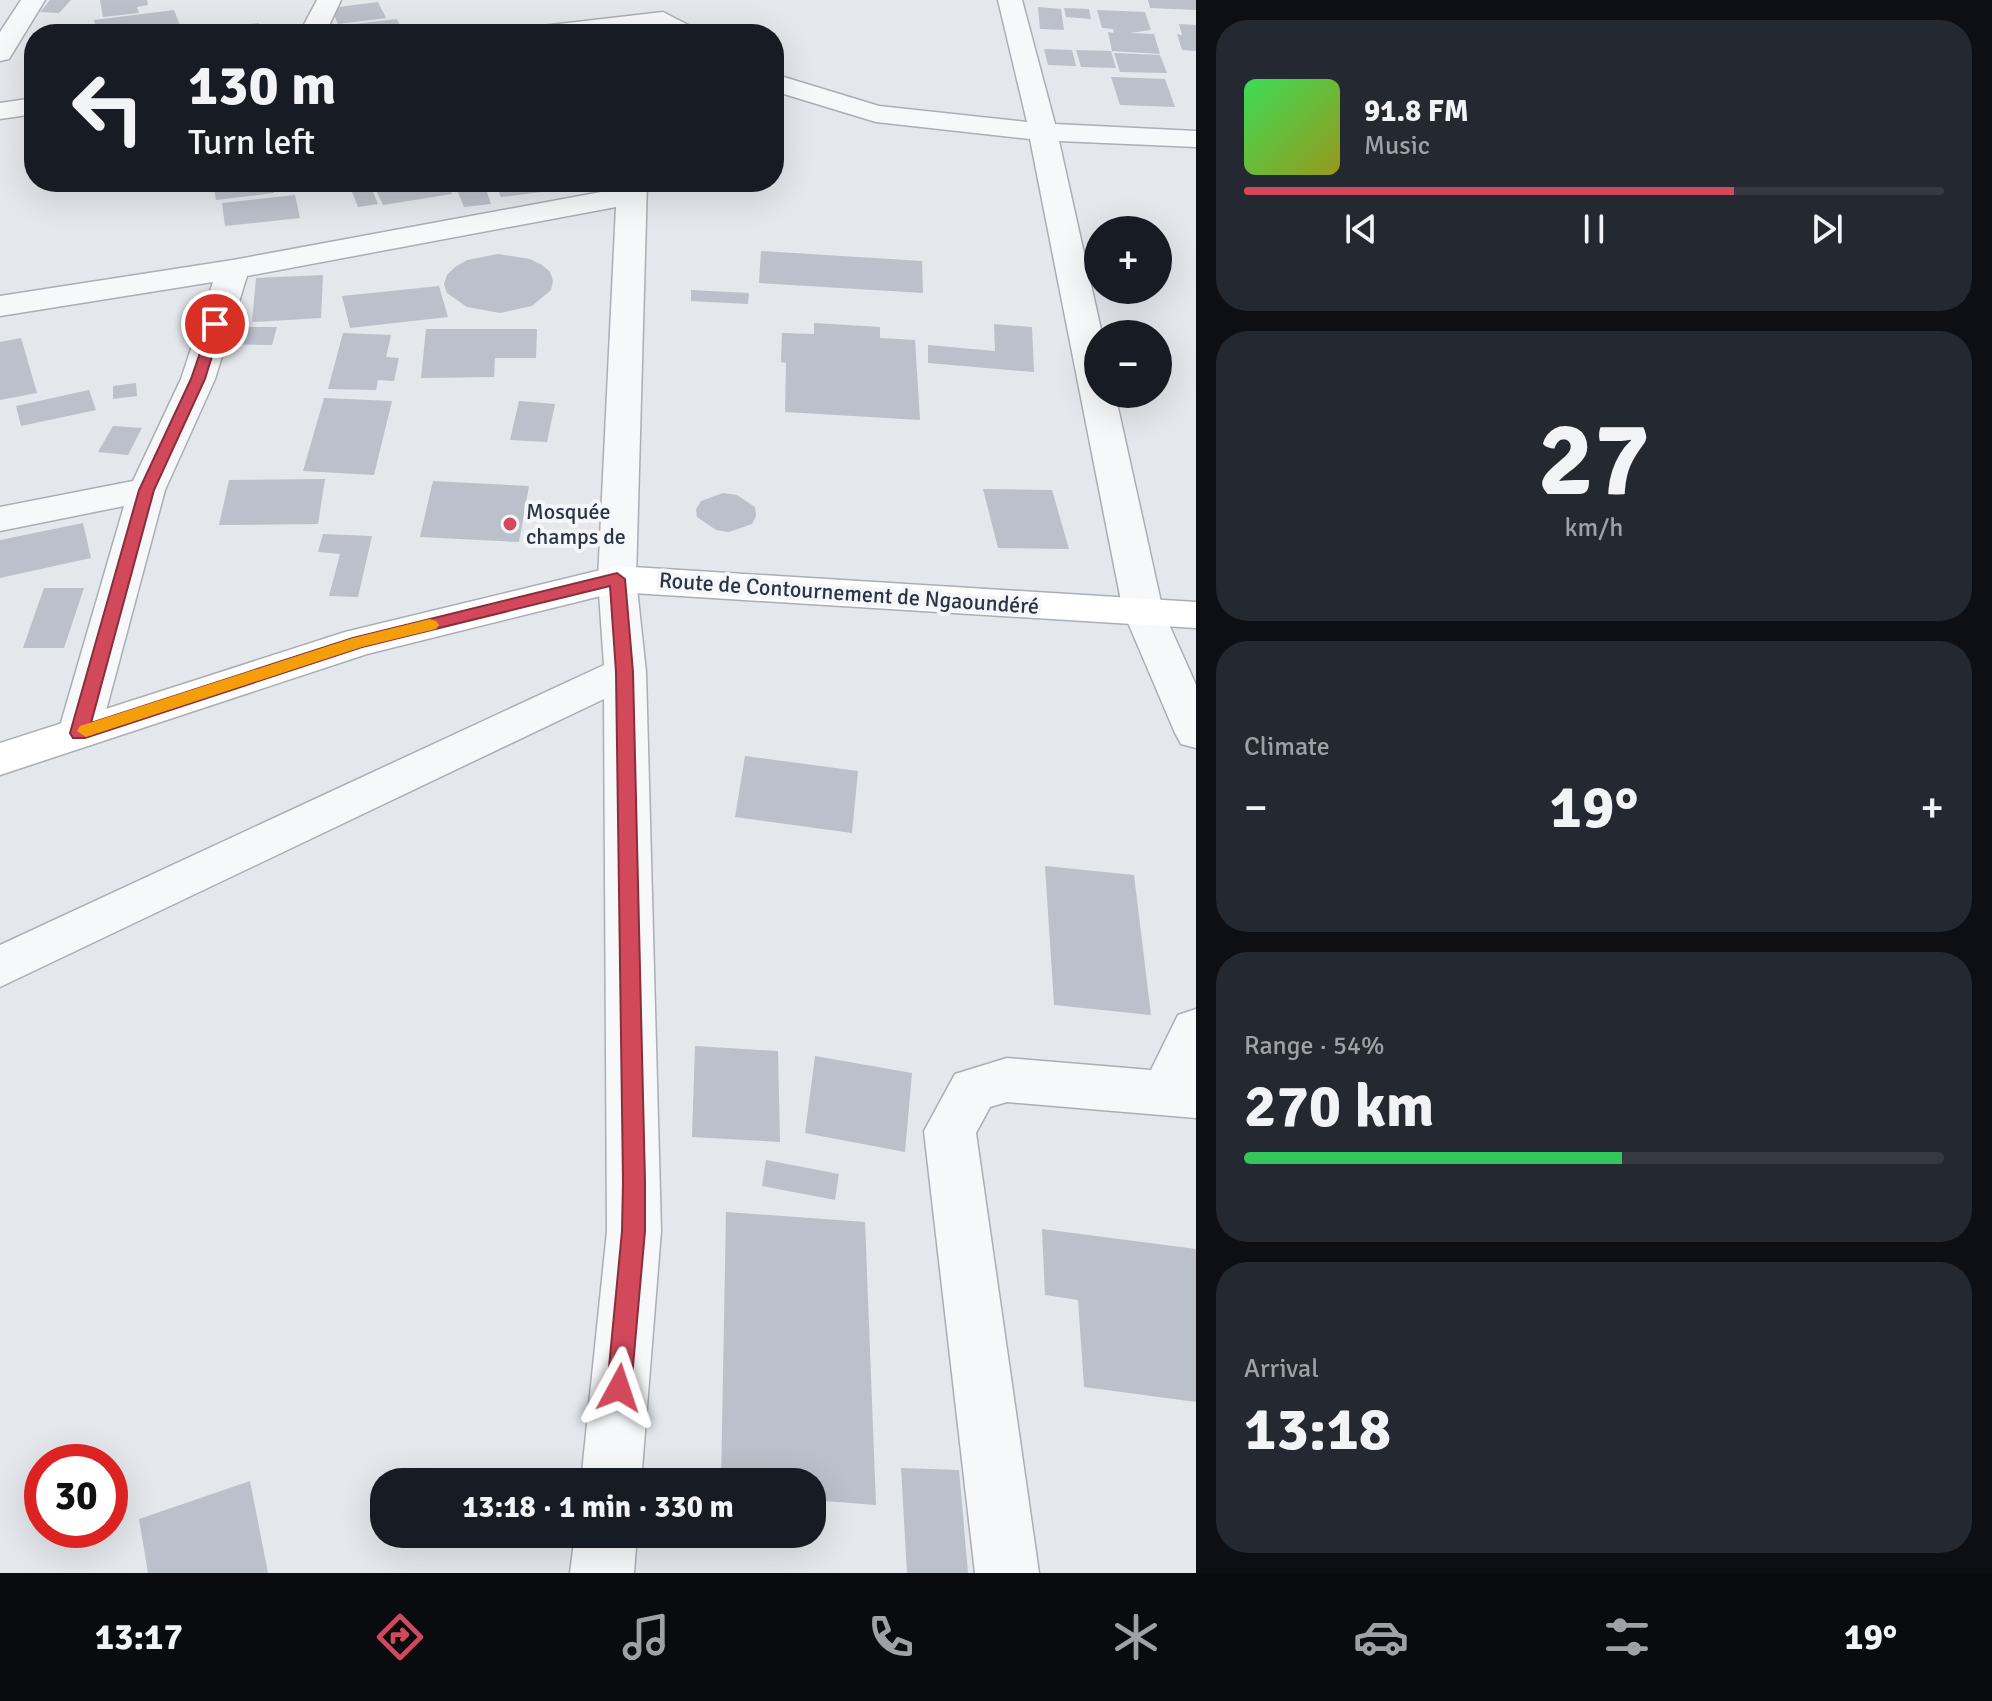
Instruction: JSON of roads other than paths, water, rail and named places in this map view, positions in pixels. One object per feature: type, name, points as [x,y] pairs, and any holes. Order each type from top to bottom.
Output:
[{"type":"street","points":[[0,53],[33,0]]},
{"type":"street","points":[[317,24],[329,0]]},
{"type":"street","points":[[1010,0],[1043,132],[1143,611],[1196,733]]},
{"type":"street","points":[[618,24],[664,18]]},
{"type":"street","points":[[784,85],[876,114],[1043,132],[1196,139]]},
{"type":"street","points":[[0,111],[24,107]]},
{"type":"street","points":[[0,306],[233,269],[616,192]]},
{"type":"street","points":[[612,1468],[634,1231],[625,672],[617,579],[631,192]]},
{"type":"street","points":[[79,733],[147,490],[198,379],[233,269]]},
{"type":"street","points":[[0,519],[147,490]]},
{"type":"street","name":"Route de Contournement de Ngaoundéré","points":[[0,759],[359,642],[617,579],[1196,615]]},
{"type":"street","points":[[0,967],[625,672]]},
{"type":"street","points":[[1007,1573],[950,1131],[973,1090],[1007,1080],[1180,1095],[1196,1030]]},
{"type":"street","points":[[602,1573],[605,1548]]},
{"type":"place","name":"Mosquée champs de","points":[[510,524]]}]
